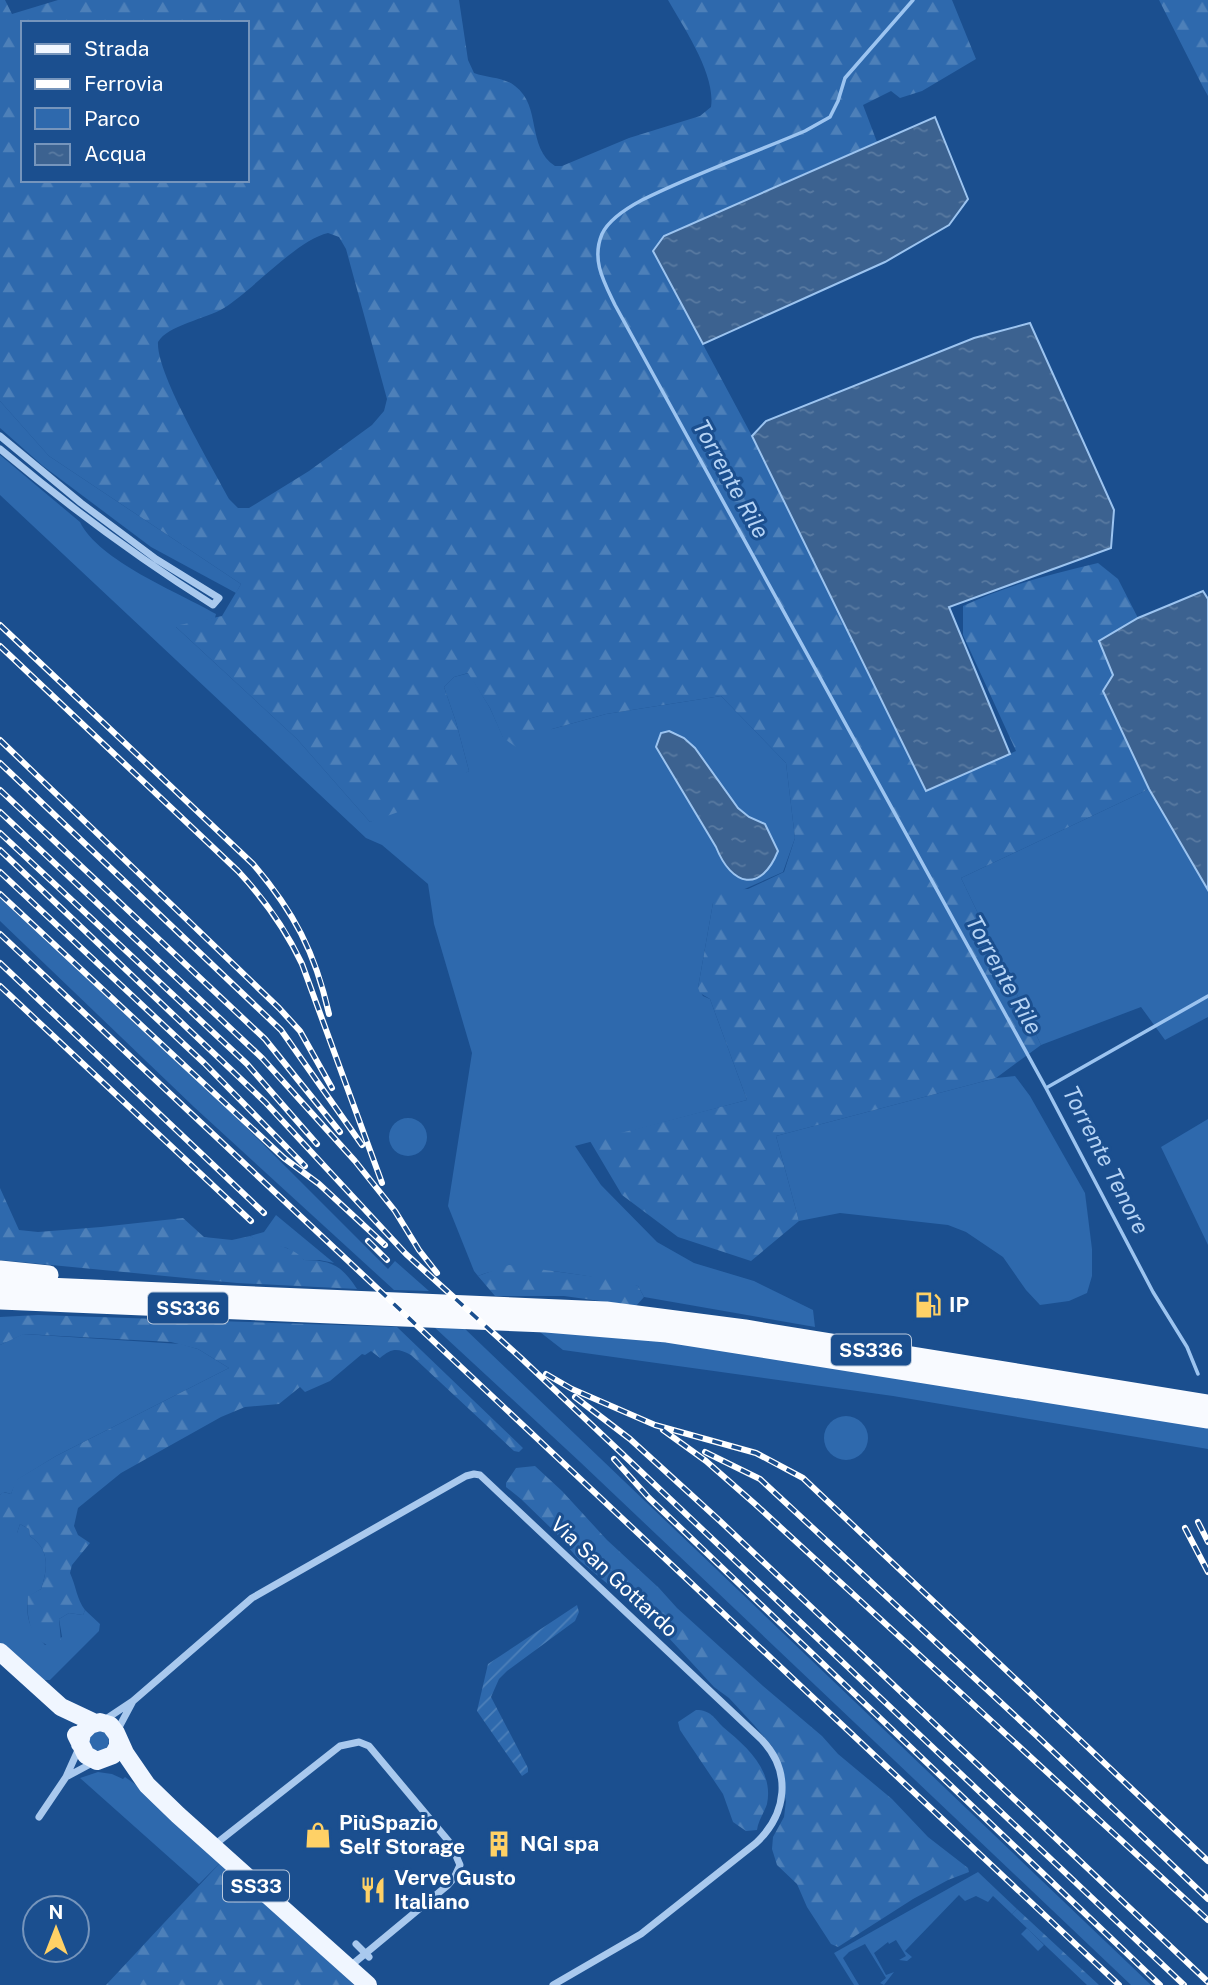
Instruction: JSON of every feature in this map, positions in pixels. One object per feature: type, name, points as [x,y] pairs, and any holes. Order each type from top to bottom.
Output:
[{"type":"highway","points":[[0,1270],[73,1277],[168,1299]]},
{"type":"highway","name":"SS336","points":[[0,1285],[168,1299],[370,1307],[533,1306],[606,1311],[682,1320],[1208,1404]]},
{"type":"highway","points":[[0,1314],[168,1299]]},
{"type":"highway","name":"SS336","points":[[0,1300],[168,1299]]},
{"type":"highway","name":"SS336","points":[[370,1307],[667,1333],[1208,1419]]},
{"type":"main road","name":"SS33","points":[[0,1652],[61,1707],[110,1726],[147,1784],[212,1846],[368,1985]]},
{"type":"main road","name":"SS33","points":[[61,1707],[86,1755],[147,1784]]},
{"type":"main road","points":[[80,1744],[82,1733],[90,1725],[97,1723]]},
{"type":"main road","points":[[100,1760],[116,1751],[117,1736]]},
{"type":"street","points":[[0,436],[91,511],[156,559],[219,598],[213,605],[155,568],[0,449]]},
{"type":"street","name":"Via San Gottardo","points":[[97,1723],[134,1701],[252,1598],[466,1476],[480,1475],[762,1740],[774,1755],[780,1772],[782,1794],[778,1815],[767,1833],[641,1934],[553,1985]]},
{"type":"street","name":"Via San Gottardo","points":[[117,1736],[134,1701]]},
{"type":"street","points":[[212,1846],[340,1746],[359,1742],[369,1746],[451,1844],[460,1865],[448,1885],[347,1968]]},
{"type":"street","points":[[39,1816],[66,1777],[80,1744]]},
{"type":"street","points":[[66,1777],[100,1760]]},
{"type":"street","points":[[355,1944],[366,1955]]},
{"type":"green space","points":[[0,0],[5,0],[12,14],[58,0],[459,0],[468,60],[474,73],[506,81],[523,94],[529,104],[540,148],[555,166],[562,166],[629,138],[700,116],[711,107],[709,81],[704,66],[668,0],[952,0],[976,59],[922,91],[900,98],[891,91],[863,105],[877,142],[755,195],[653,251],[752,436],[926,791],[1016,751],[963,635],[963,606],[1013,586],[1098,563],[1118,579],[1138,618],[1099,641],[1113,675],[1103,691],[1149,789],[961,878],[1041,1045],[996,1078],[776,1136],[799,1221],[751,1261],[678,1237],[622,1195],[590,1141],[747,1100],[710,999],[700,993],[698,988],[713,903],[720,890],[748,889],[784,872],[795,838],[786,763],[721,696],[606,714],[552,729],[522,751],[503,738],[490,708],[468,673],[454,677],[444,687],[469,771],[421,804],[370,822],[297,739],[175,626],[222,616],[241,584],[49,456],[0,401]],"holes":[[[328,233],[339,237],[346,249],[387,399],[384,411],[372,425],[309,471],[249,508],[238,508],[229,499],[175,397],[160,357],[158,342],[170,331],[224,308],[289,255],[316,237]]]},
{"type":"green space","points":[[1159,0],[1208,0],[1208,96],[1203,87]]},
{"type":"green space","points":[[0,401],[49,456],[241,584],[236,593],[151,547],[43,466],[0,428]]},
{"type":"green space","points":[[0,455],[80,522],[104,550],[141,574],[216,614],[215,618],[176,627],[297,739],[370,822],[469,771],[444,687],[454,677],[469,673],[490,708],[503,737],[552,729],[606,714],[721,696],[786,763],[795,838],[783,872],[713,903],[698,988],[703,996],[710,999],[747,1100],[575,1146],[601,1185],[657,1242],[694,1263],[754,1281],[813,1310],[815,1327],[644,1297],[638,1286],[579,1275],[513,1269],[478,1276],[448,1206],[472,1053],[434,924],[428,884],[382,845],[366,838],[0,495]]},
{"type":"green space","points":[[1149,789],[1208,890],[1208,1017],[1165,1040],[1141,1007],[1041,1045],[961,878]]},
{"type":"green space","points":[[0,898],[233,1114],[388,1269],[395,1261],[429,1291],[394,1290],[194,1107],[0,921]]},
{"type":"green space","points":[[1015,1076],[1030,1096],[1085,1193],[1092,1249],[1092,1276],[1087,1293],[1069,1301],[1040,1305],[1003,1257],[966,1232],[948,1225],[840,1213],[799,1221],[776,1136],[996,1078]]},
{"type":"green space","points":[[408,1118],[421,1124],[427,1137],[421,1150],[408,1156],[395,1150],[389,1137],[395,1124]]},
{"type":"green space","points":[[1208,1119],[1208,1245],[1161,1147]]},
{"type":"green space","points":[[0,1188],[19,1230],[38,1232],[183,1218],[204,1237],[232,1240],[250,1236],[293,1251],[304,1260],[329,1263],[341,1270],[357,1289],[237,1283],[0,1260]]},
{"type":"green space","points":[[276,1215],[334,1263],[304,1260],[287,1248],[262,1243],[250,1236],[264,1232]]},
{"type":"green space","points":[[509,1265],[625,1281],[638,1286],[644,1297],[636,1306],[564,1296],[495,1296],[478,1276]]},
{"type":"green space","points":[[38,1315],[397,1327],[523,1448],[519,1452],[514,1451],[411,1355],[395,1350],[380,1358],[371,1351],[362,1354],[330,1381],[305,1392],[300,1387],[279,1404],[245,1407],[221,1417],[121,1473],[78,1508],[74,1526],[78,1535],[90,1543],[72,1565],[70,1573],[85,1610],[83,1615],[69,1613],[59,1619],[61,1642],[54,1648],[35,1634],[28,1613],[28,1596],[41,1589],[46,1567],[44,1553],[37,1541],[30,1536],[29,1529],[20,1524],[17,1533],[12,1537],[0,1532],[0,1495],[3,1492],[11,1494],[16,1480],[56,1456],[229,1368],[198,1349],[171,1342],[24,1334],[0,1345],[0,1317]]},
{"type":"green space","points":[[433,1326],[463,1327],[1151,1985],[1131,1985]]},
{"type":"green space","points":[[536,1329],[618,1334],[1208,1427],[1208,1449],[893,1396],[563,1350]]},
{"type":"green space","points":[[23,1334],[181,1344],[198,1349],[229,1368],[56,1456],[17,1480],[11,1494],[4,1492],[0,1495],[0,1345]]},
{"type":"green space","points":[[846,1416],[861,1423],[868,1438],[861,1453],[846,1460],[831,1453],[824,1438],[831,1423]]},
{"type":"green space","points":[[535,1466],[677,1608],[822,1736],[838,1754],[892,1799],[928,1837],[968,1868],[969,1872],[913,1899],[838,1947],[831,1944],[807,1907],[797,1884],[777,1865],[772,1849],[773,1837],[784,1817],[786,1801],[772,1746],[656,1624],[580,1561],[556,1533],[506,1487],[516,1468]]},
{"type":"green space","points":[[20,1524],[29,1529],[30,1536],[41,1547],[46,1560],[41,1589],[28,1597],[28,1618],[45,1645],[62,1637],[59,1619],[69,1613],[83,1615],[85,1610],[100,1624],[99,1631],[50,1680],[42,1680],[36,1676],[0,1643],[0,1530],[17,1533]]},
{"type":"green space","points":[[577,1605],[579,1612],[575,1621],[507,1671],[499,1679],[491,1697],[528,1768],[528,1772],[522,1776],[477,1711],[488,1664]]},
{"type":"green space","points":[[696,1710],[712,1715],[741,1742],[762,1770],[768,1792],[767,1804],[757,1830],[746,1831],[733,1822],[723,1794],[680,1730],[678,1722]]},
{"type":"green space","points":[[95,1731],[103,1731],[109,1741],[103,1751],[95,1751],[89,1745],[89,1737]]},
{"type":"green space","points":[[98,1772],[123,1779],[125,1777],[135,1784],[221,1862],[199,1884],[80,1778]]},
{"type":"green space","points":[[221,1862],[354,1985],[106,1985]]},
{"type":"green space","points":[[978,1872],[1017,1909],[1012,1914],[993,1896],[988,1902],[976,1896],[965,1901],[959,1895],[905,1951],[912,1957],[907,1961],[899,1960],[906,1956],[896,1940],[889,1944],[888,1942],[874,1953],[886,1975],[894,1972],[884,1985],[880,1983],[886,1978],[865,1944],[849,1952],[843,1958],[859,1985],[854,1985],[834,1953]]},
{"type":"green space","points":[[1017,1909],[1099,1985],[1087,1985],[1012,1914]]},
{"type":"green space","points":[[1027,1928],[1044,1945],[1038,1951],[1021,1934]]},
{"type":"water","points":[[935,117],[968,199],[949,225],[885,262],[703,344],[653,251],[664,236]]},
{"type":"water","points":[[1030,323],[1114,510],[1111,548],[949,607],[1010,754],[926,791],[752,436],[766,421],[974,338]]},
{"type":"water","points":[[1203,591],[1208,599],[1208,890],[1149,789],[1103,691],[1113,675],[1099,641],[1138,618]]},
{"type":"water","points":[[669,731],[684,738],[695,748],[738,808],[749,817],[765,824],[778,851],[771,865],[755,879],[738,877],[730,870],[656,747],[661,733]]},
{"type":"waterway","name":"Torrente Rile","points":[[913,0],[845,78],[830,117],[805,131],[682,181],[630,207],[614,219],[602,234],[598,262],[615,305],[1046,1088],[1153,1292],[1187,1347],[1198,1374]]},
{"type":"waterway","name":"Torrente Tenore","points":[[1046,1088],[1208,996]]},
{"type":"railway","points":[[0,625],[253,864],[280,899],[301,934],[317,971],[329,1014]]},
{"type":"railway","points":[[0,646],[238,871],[274,915],[302,964],[382,1183]]},
{"type":"railway","points":[[0,740],[279,1008],[300,1031],[332,1088]]},
{"type":"railway","points":[[0,763],[281,1030],[362,1145]]},
{"type":"railway","points":[[0,790],[265,1039],[340,1132]]},
{"type":"railway","points":[[0,812],[262,1058],[355,1161],[395,1211],[437,1273]]},
{"type":"railway","points":[[0,833],[247,1064],[317,1144]]},
{"type":"railway","points":[[0,850],[265,1102],[406,1254],[522,1359],[1184,1985]]},
{"type":"railway","points":[[0,872],[204,1063],[305,1166]]},
{"type":"railway","points":[[0,894],[284,1158],[319,1184],[385,1245]]},
{"type":"railway","points":[[0,934],[1119,1985]]},
{"type":"railway","points":[[0,963],[264,1213]]},
{"type":"railway","points":[[0,986],[251,1221]]},
{"type":"railway","points":[[368,1241],[387,1260]]},
{"type":"railway","points":[[546,1374],[572,1389],[655,1425],[756,1453],[803,1478],[1208,1861]]},
{"type":"railway","points":[[575,1397],[630,1439],[720,1521],[1208,1982]]},
{"type":"railway","points":[[663,1430],[706,1461],[755,1504],[1208,1920]]},
{"type":"railway","points":[[705,1452],[760,1479],[1208,1899]]},
{"type":"railway","points":[[614,1459],[649,1498],[1160,1985]]},
{"type":"railway","points":[[1198,1522],[1208,1542]]},
{"type":"railway","points":[[1185,1528],[1208,1572]]},
{"type":"place","name":"IP","points":[[928,1305]]},
{"type":"place","name":"PiùSpazio Self Storage","points":[[318,1835]]},
{"type":"place","name":"NGI spa","points":[[499,1844]]},
{"type":"place","name":"Verve Gusto Italiano","points":[[373,1890]]}]
